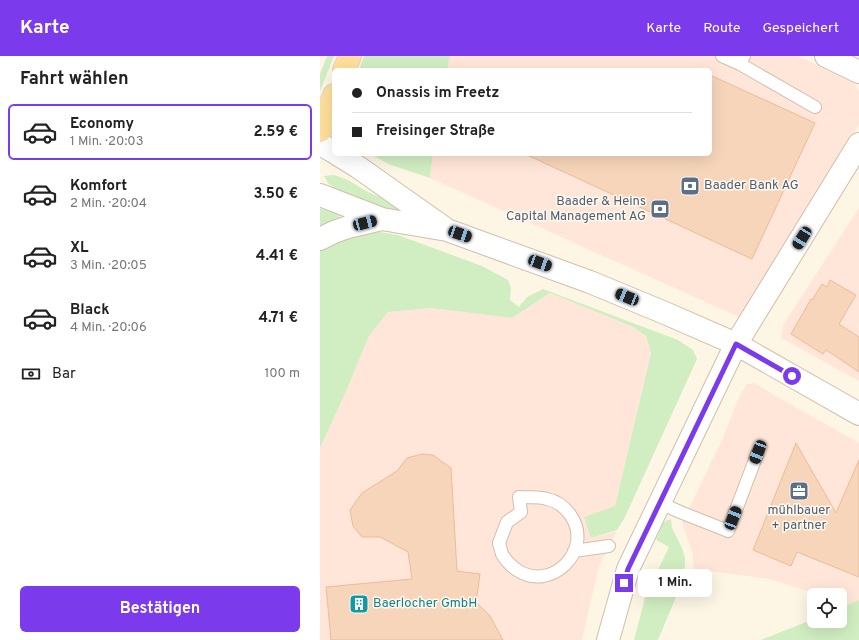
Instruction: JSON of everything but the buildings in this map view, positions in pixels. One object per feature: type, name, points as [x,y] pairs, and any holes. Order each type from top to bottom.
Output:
[{"type":"main road","points":[[345,68],[350,56]]},
{"type":"main road","points":[[320,131],[332,100]]},
{"type":"street","points":[[826,56],[859,72]]},
{"type":"street","points":[[320,144],[332,151]]},
{"type":"street","points":[[608,640],[628,569],[736,344],[859,144]]},
{"type":"street","points":[[340,156],[447,230]]},
{"type":"street","points":[[320,195],[382,219],[447,230],[590,282],[736,344],[859,414]]},
{"type":"street","points":[[320,239],[348,227],[382,219]]},
{"type":"lane","points":[[722,56],[742,60],[815,107]]},
{"type":"lane","points":[[660,502],[680,512],[728,531],[758,452]]},
{"type":"lane","points":[[519,497],[546,498],[557,502],[566,510],[573,520],[577,531],[577,543],[574,551],[573,555],[566,564],[557,572],[546,576],[534,576],[521,573],[510,565],[503,555],[499,543],[507,522],[521,512],[519,497]]},
{"type":"lane","points":[[574,551],[609,546]]},
{"type":"shaded area","points":[[450,56],[797,56],[854,82],[859,92],[859,125],[739,317],[430,178],[433,156],[712,156],[712,68],[447,68]]},
{"type":"shaded area","points":[[859,208],[859,381],[781,338],[783,325]]},
{"type":"shaded area","points":[[550,293],[633,327],[646,336],[651,353],[615,506],[591,538],[617,531],[599,566],[582,640],[320,640],[320,448],[345,394],[369,336],[388,312],[431,308],[512,318]]},
{"type":"shaded area","points":[[755,383],[859,443],[859,600],[847,604],[847,588],[807,588],[807,591],[769,579],[694,569],[693,554],[682,523],[722,440],[740,395],[747,384]]},
{"type":"green space","points":[[327,56],[334,56],[320,91],[320,74]]},
{"type":"green space","points":[[364,56],[450,56],[447,68],[360,68]]},
{"type":"green space","points":[[374,156],[433,156],[430,178],[391,165]]},
{"type":"green space","points":[[334,175],[348,180],[366,191],[402,207],[400,213],[373,205],[338,191],[328,183],[324,176]]},
{"type":"green space","points":[[320,208],[339,214],[340,216],[320,226]]},
{"type":"green space","points":[[379,232],[398,235],[482,266],[508,280],[511,288],[510,300],[519,307],[527,297],[543,289],[678,340],[693,350],[697,359],[625,517],[617,530],[591,538],[584,517],[615,506],[651,353],[646,336],[633,327],[550,293],[512,318],[431,308],[388,312],[369,336],[345,394],[320,448],[320,250],[342,239]]},
{"type":"green space","points":[[671,519],[672,528],[682,548],[685,558],[681,585],[658,640],[634,640],[646,594],[669,547],[656,540],[663,523]]},
{"type":"green space","points":[[859,600],[859,640],[761,640],[807,622],[807,628],[847,628],[847,605]]},
{"type":"place","name":"Baader Bank AG","points":[[690,186]]},
{"type":"place","name":"Baader & Heins Capital Management AG","points":[[660,209]]},
{"type":"place","name":"mühlbauer + partner","points":[[799,491]]},
{"type":"place","name":"Baerlocher GmbH","points":[[359,604]]},
{"type":"route","points":[[624,583],[628,569],[736,344],[792,376]]}]
